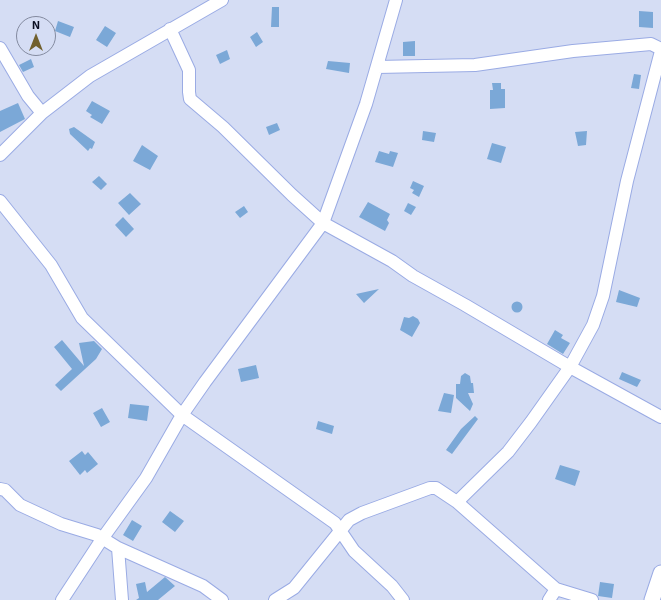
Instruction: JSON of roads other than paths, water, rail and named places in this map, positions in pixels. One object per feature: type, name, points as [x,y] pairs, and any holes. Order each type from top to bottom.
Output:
[{"type":"street","points":[[0,156],[42,113],[90,76],[222,0]]},
{"type":"street","points":[[62,600],[102,539],[146,478],[182,415],[323,223],[366,104],[396,0]]},
{"type":"street","points":[[170,29],[189,70],[190,99],[223,127],[292,196],[323,223],[392,261],[413,276],[570,367],[661,417]]},
{"type":"street","points":[[376,67],[475,65],[573,51],[651,44],[661,50],[627,181],[604,296],[585,341],[570,367],[508,452],[457,502]]},
{"type":"street","points":[[0,48],[28,96],[42,113]]},
{"type":"street","points":[[0,201],[51,264],[82,318],[182,415],[329,519],[341,530],[346,541],[354,551],[392,586],[403,600]]},
{"type":"street","points":[[275,600],[294,588],[349,520],[362,513],[425,489],[436,488],[457,502],[556,589],[592,600]]},
{"type":"street","points":[[0,489],[5,490],[20,505],[61,524],[97,534],[102,539],[118,548],[182,575],[203,586],[222,600]]},
{"type":"street","points":[[118,548],[122,600]]},
{"type":"street","points":[[652,600],[661,573]]},
{"type":"street","points":[[549,600],[556,589]]}]
